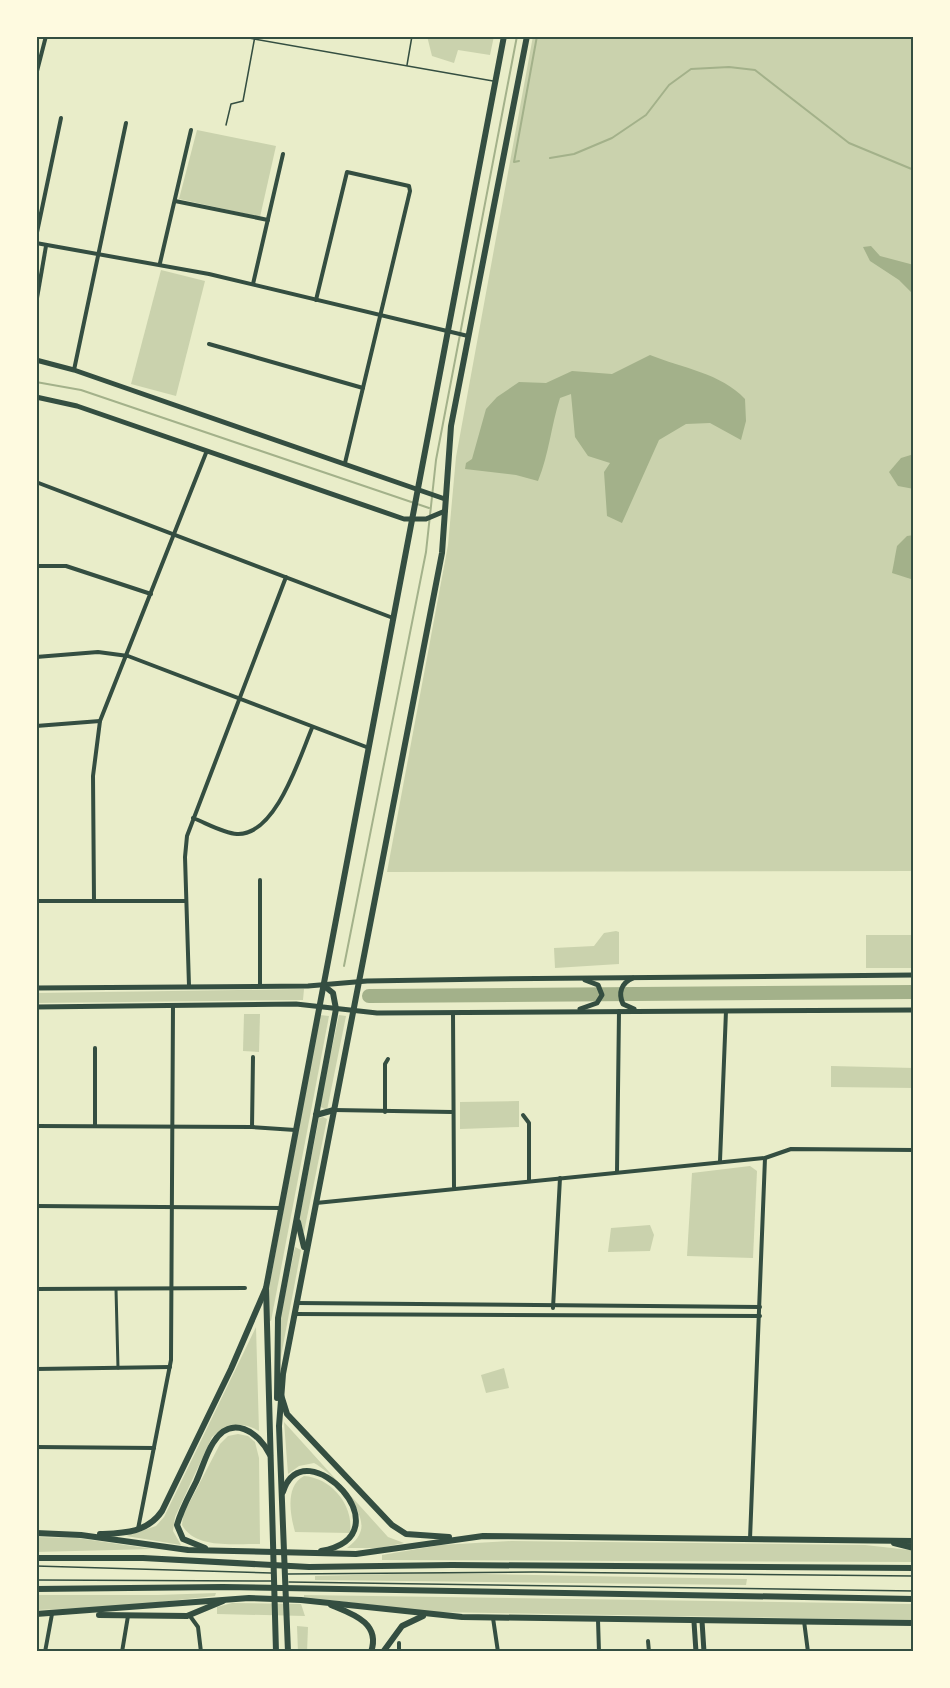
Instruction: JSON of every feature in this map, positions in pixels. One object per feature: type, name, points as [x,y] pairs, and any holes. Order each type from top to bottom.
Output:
[{"type":"main road","points":[[276,1652],[266,1288],[393,618],[416,520],[418,496],[423,489],[504,36]]},
{"type":"main road","points":[[279,1426],[281,1395],[305,1251],[442,553],[445,511],[442,497],[465,336],[527,36]]},
{"type":"main road","points":[[36,360],[74,370],[442,497]]},
{"type":"main road","points":[[36,397],[77,406],[206,453],[416,520],[434,517],[445,511]]},
{"type":"main road","points":[[36,988],[323,985],[358,981],[914,975]]},
{"type":"main road","points":[[568,978],[596,983],[601,988],[602,995],[597,1004],[571,1012]]},
{"type":"main road","points":[[634,978],[625,983],[621,991],[623,1004],[651,1011]]},
{"type":"main road","points":[[288,1652],[279,1426],[278,1318],[336,1009],[333,993],[323,985]]},
{"type":"main road","points":[[36,1007],[319,1006],[352,1011],[453,1013],[914,1010]]},
{"type":"main road","points":[[316,1115],[334,1110]]},
{"type":"main road","points":[[297,1219],[305,1251]]},
{"type":"main road","points":[[36,1533],[81,1535],[120,1533],[151,1524],[162,1511],[231,1369],[266,1288]]},
{"type":"main road","points":[[281,1395],[284,1408],[290,1417],[392,1525],[406,1534],[462,1538],[914,1541]]},
{"type":"main road","points":[[214,1550],[187,1542],[178,1533],[177,1525],[213,1443],[224,1431],[242,1428],[253,1431],[262,1439],[270,1455]]},
{"type":"main road","points":[[283,1492],[286,1481],[295,1472],[315,1470],[328,1477],[354,1509],[356,1525],[348,1541],[333,1548],[303,1553]]},
{"type":"main road","points":[[81,1535],[162,1547],[368,1554],[462,1538]]},
{"type":"main road","points":[[880,1540],[914,1548]]},
{"type":"main road","points":[[36,1558],[144,1558],[309,1567],[452,1565],[914,1568]]},
{"type":"main road","points":[[36,1590],[223,1587],[914,1599]]},
{"type":"main road","points":[[36,1614],[190,1616],[227,1599]]},
{"type":"main road","points":[[67,1614],[227,1599],[323,1602],[427,1614],[493,1618],[914,1623]]},
{"type":"main road","points":[[323,1602],[358,1616],[365,1622],[372,1632],[370,1652]]},
{"type":"main road","points":[[383,1652],[402,1626],[427,1614]]},
{"type":"main road","points":[[694,1622],[696,1652]]},
{"type":"main road","points":[[702,1622],[704,1652]]},
{"type":"street","points":[[36,75],[46,36]]},
{"type":"street","points":[[36,237],[61,118]]},
{"type":"street","points":[[74,370],[126,123]]},
{"type":"street","points":[[160,263],[192,130]]},
{"type":"street","points":[[253,284],[283,154]]},
{"type":"street","points":[[316,300],[347,172],[409,186],[411,191],[345,463]]},
{"type":"street","points":[[175,201],[268,220]]},
{"type":"street","points":[[36,243],[97,255],[160,263],[465,336]]},
{"type":"street","points":[[36,304],[46,246]]},
{"type":"street","points":[[209,344],[363,388]]},
{"type":"street","points":[[94,901],[93,776],[100,721],[128,656],[206,453]]},
{"type":"street","points":[[36,482],[393,618]]},
{"type":"street","points":[[36,567],[66,566],[151,594]]},
{"type":"street","points":[[189,986],[185,857],[187,836],[241,700],[286,577]]},
{"type":"street","points":[[36,657],[98,652],[128,656],[369,748]]},
{"type":"street","points":[[36,726],[100,721]]},
{"type":"street","points":[[193,818],[235,834],[257,829],[279,804],[312,728]]},
{"type":"street","points":[[260,880],[260,986]]},
{"type":"street","points":[[36,901],[186,901]]},
{"type":"street","points":[[138,1529],[170,1367],[173,1006]]},
{"type":"street","points":[[617,1172],[619,1011]]},
{"type":"street","points":[[720,1161],[726,1011]]},
{"type":"street","points":[[453,1013],[454,1187]]},
{"type":"street","points":[[95,1126],[96,1048]]},
{"type":"street","points":[[252,1127],[253,1057]]},
{"type":"street","points":[[384,1112],[385,1064],[388,1059]]},
{"type":"street","points":[[334,1110],[452,1112]]},
{"type":"street","points":[[523,1115],[529,1123],[529,1181]]},
{"type":"street","points":[[36,1126],[252,1127],[296,1130]]},
{"type":"street","points":[[315,1203],[454,1187],[765,1158],[791,1149],[914,1150]]},
{"type":"street","points":[[750,1539],[765,1158]]},
{"type":"street","points":[[550,1314],[555,1306],[560,1178]]},
{"type":"street","points":[[36,1206],[281,1208]]},
{"type":"street","points":[[36,1289],[245,1288]]},
{"type":"street","points":[[116,1289],[118,1368]]},
{"type":"street","points":[[296,1303],[760,1307]]},
{"type":"street","points":[[294,1314],[760,1316]]},
{"type":"street","points":[[36,1369],[170,1367]]},
{"type":"street","points":[[36,1447],[154,1448]]},
{"type":"street","points":[[45,1652],[52,1614]]},
{"type":"street","points":[[122,1652],[128,1616]]},
{"type":"street","points":[[190,1616],[198,1628],[201,1652]]},
{"type":"street","points":[[493,1618],[498,1652]]},
{"type":"street","points":[[598,1620],[599,1652]]},
{"type":"street","points":[[803,1621],[808,1652]]},
{"type":"street","points":[[648,1641],[649,1652]]},
{"type":"street","points":[[399,1643],[399,1652]]},
{"type":"lane","points":[[237,36],[496,82]]},
{"type":"lane","points":[[407,66],[412,36]]},
{"type":"lane","points":[[226,125],[231,104],[243,101],[255,38]]},
{"type":"lane","points":[[36,1566],[327,1575],[534,1572],[914,1576]]},
{"type":"lane","points":[[36,1580],[192,1579],[914,1591]]},
{"type":"shaded area","points":[[427,36],[494,36],[490,55],[458,50],[454,63],[432,56]]},
{"type":"shaded area","points":[[533,36],[914,36],[914,871],[387,872],[448,545],[456,457]]},
{"type":"shaded area","points":[[197,130],[276,146],[260,217],[179,199]]},
{"type":"shaded area","points":[[871,246],[880,256],[914,265],[914,295],[899,280],[870,261],[863,247]]},
{"type":"shaded area","points":[[161,270],[205,281],[176,396],[131,384]]},
{"type":"shaded area","points":[[650,355],[725,383],[745,399],[746,421],[741,440],[710,423],[686,424],[659,440],[622,523],[607,516],[604,472],[610,463],[588,456],[575,437],[571,394],[560,398],[538,481],[516,475],[465,469],[466,463],[472,459],[486,409],[497,397],[519,382],[546,383],[572,371],[612,374]]},
{"type":"shaded area","points":[[914,454],[914,489],[898,486],[889,472],[901,458]]},
{"type":"shaded area","points":[[914,535],[914,580],[892,573],[897,546],[907,536]]},
{"type":"shaded area","points":[[619,932],[619,964],[555,968],[554,948],[594,946],[604,933]]},
{"type":"shaded area","points":[[866,935],[914,935],[914,968],[866,968]]},
{"type":"shaded area","points":[[304,989],[303,1000],[36,1003],[36,993]]},
{"type":"shaded area","points":[[244,1014],[260,1014],[259,1052],[243,1051]]},
{"type":"shaded area","points":[[320,1015],[329,1016],[271,1321],[268,1320],[269,1288]]},
{"type":"shaded area","points":[[339,1015],[346,1016],[327,1110],[321,1107],[321,1099]]},
{"type":"shaded area","points":[[831,1066],[914,1068],[914,1088],[831,1087]]},
{"type":"shaded area","points":[[519,1101],[519,1127],[460,1129],[460,1102]]},
{"type":"shaded area","points":[[319,1118],[327,1119],[304,1232],[300,1229],[299,1219]]},
{"type":"shaded area","points":[[750,1166],[757,1171],[753,1258],[687,1256],[692,1173]]},
{"type":"shaded area","points":[[650,1225],[654,1235],[650,1251],[608,1252],[611,1228]]},
{"type":"shaded area","points":[[295,1247],[301,1250],[279,1367],[280,1319]]},
{"type":"shaded area","points":[[256,1327],[259,1431],[247,1426],[235,1425],[223,1429],[212,1437],[175,1517],[173,1531],[181,1545],[126,1536],[156,1526],[164,1517]]},
{"type":"shaded area","points":[[504,1368],[509,1388],[486,1393],[481,1375]]},
{"type":"shaded area","points":[[284,1422],[388,1537],[404,1543],[379,1548],[347,1548],[354,1542],[361,1530],[361,1521],[353,1502],[329,1474],[314,1463],[299,1466],[288,1474]]},
{"type":"shaded area","points":[[238,1434],[248,1436],[255,1442],[259,1458],[260,1544],[206,1542],[188,1533],[182,1525],[183,1515],[220,1444],[228,1436]]},
{"type":"shaded area","points":[[304,1476],[324,1482],[339,1495],[348,1513],[350,1533],[295,1532],[290,1501],[291,1493],[294,1486]]},
{"type":"shaded area","points":[[36,1537],[77,1538],[153,1549],[36,1552]]},
{"type":"shaded area","points":[[511,1541],[865,1545],[910,1550],[914,1552],[914,1562],[382,1560],[382,1555],[441,1545]]},
{"type":"shaded area","points":[[433,1573],[747,1579],[746,1585],[315,1580],[315,1576]]},
{"type":"shaded area","points":[[216,1593],[215,1596],[113,1607],[36,1610],[36,1595]]},
{"type":"shaded area","points":[[304,1595],[914,1604],[914,1620],[431,1612],[304,1597]]},
{"type":"shaded area","points":[[232,1603],[301,1604],[305,1616],[217,1614],[217,1607]]},
{"type":"shaded area","points":[[297,1626],[308,1627],[307,1652],[298,1652]]},
{"type":"waterway","points":[[344,966],[426,552],[436,460],[517,36]]},
{"type":"waterway","points":[[519,161],[514,162],[537,36]]},
{"type":"waterway","points":[[550,158],[574,154],[612,138],[646,115],[669,85],[691,69],[729,67],[755,70],[849,143],[914,170]]},
{"type":"waterway","points":[[36,382],[81,390],[429,508]]},
{"type":"waterway","points":[[369,996],[914,992]]}]
